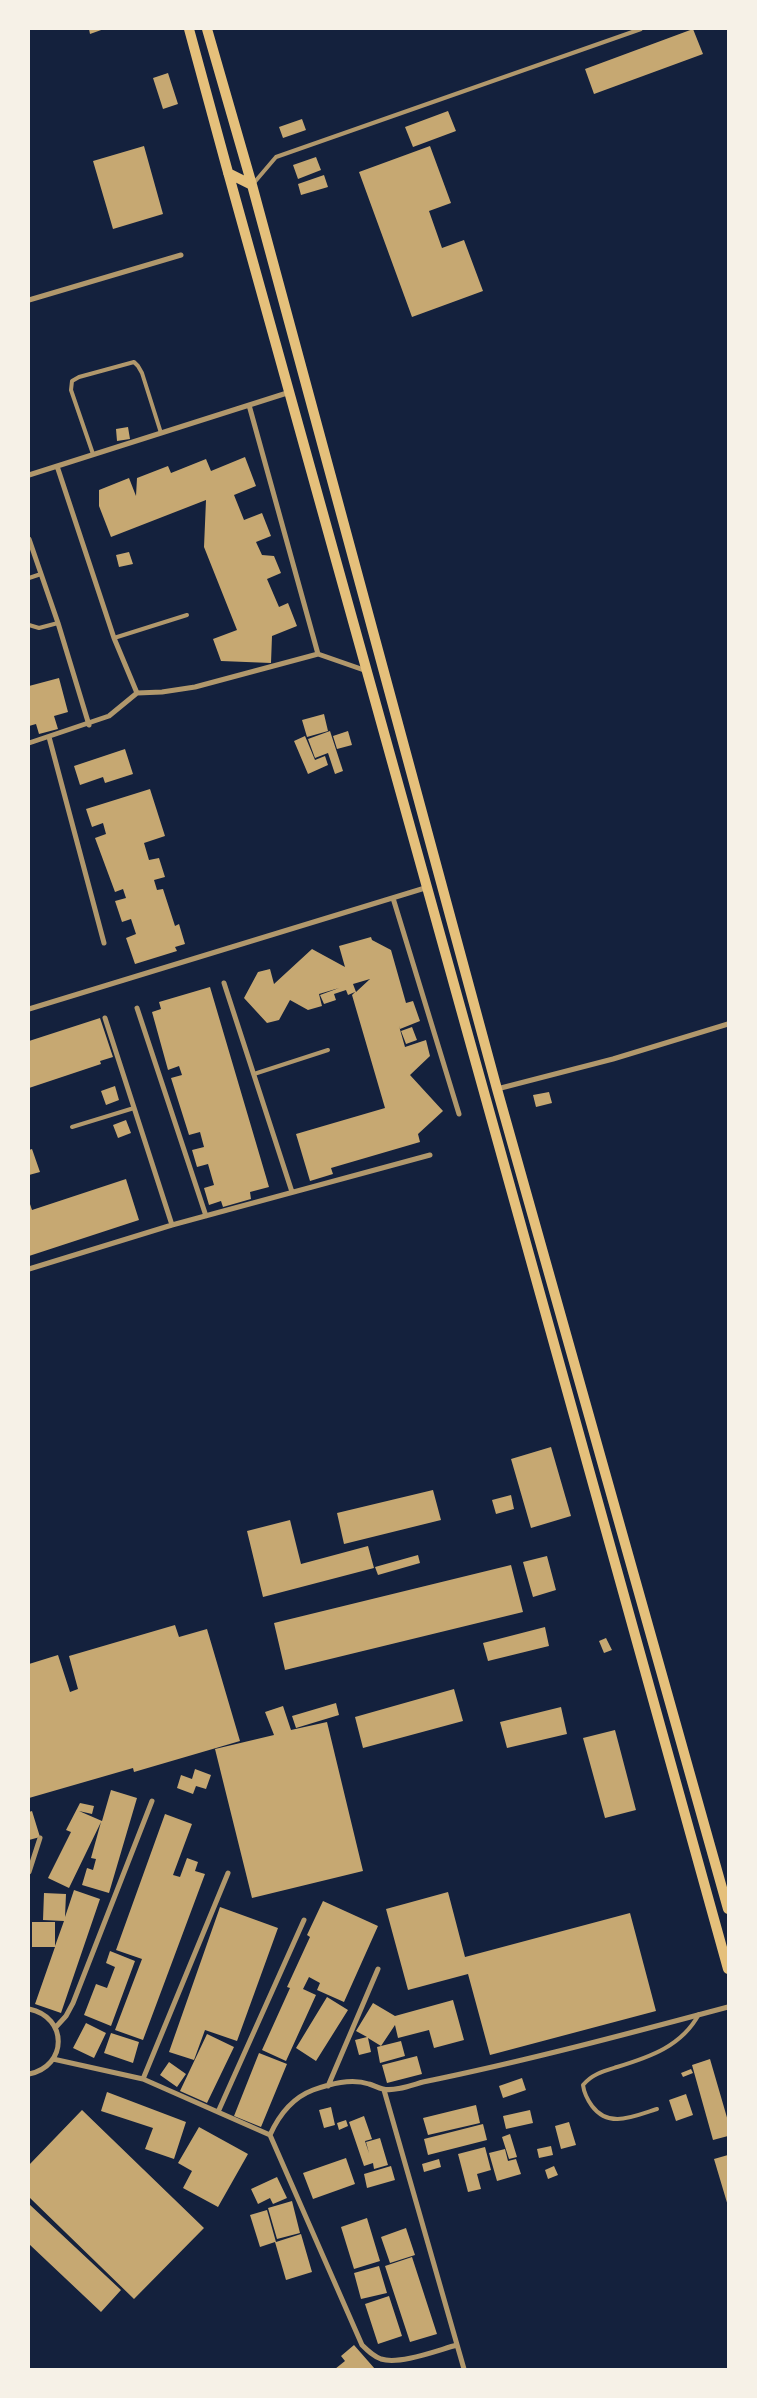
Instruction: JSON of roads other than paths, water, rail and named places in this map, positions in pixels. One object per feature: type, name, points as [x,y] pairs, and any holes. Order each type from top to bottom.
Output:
[{"type":"main road","points":[[190,29],[287,393],[426,888],[485,1109],[728,1970]]},
{"type":"main road","points":[[207,29],[252,185],[497,1089],[728,1909]]},
{"type":"main road","points":[[228,173],[252,185]]},
{"type":"street","points":[[29,300],[181,255]]},
{"type":"street","points":[[29,475],[287,393]]},
{"type":"street","points":[[249,405],[318,654]]},
{"type":"street","points":[[57,466],[114,638],[137,693]]},
{"type":"street","points":[[29,539],[58,623],[89,724]]},
{"type":"street","points":[[29,743],[109,716],[137,693],[162,692],[195,687],[318,654],[365,670]]},
{"type":"street","points":[[49,737],[104,943]]},
{"type":"street","points":[[29,1008],[426,888]]},
{"type":"street","points":[[393,898],[459,1114]]},
{"type":"street","points":[[224,983],[292,1192]]},
{"type":"street","points":[[137,1008],[206,1216]]},
{"type":"street","points":[[105,1018],[172,1225]]},
{"type":"street","points":[[497,1089],[614,1059],[728,1024]]},
{"type":"street","points":[[29,1269],[172,1225],[430,1155]]},
{"type":"street","points":[[55,2028],[66,2016],[73,2003],[152,1801]]},
{"type":"street","points":[[29,1872],[40,1838]]},
{"type":"street","points":[[143,2079],[228,1873]]},
{"type":"street","points":[[218,2112],[304,1920]]},
{"type":"street","points":[[328,2086],[378,1969]]},
{"type":"street","points":[[270,2135],[279,2117],[294,2100],[328,2086],[351,2081],[368,2083],[384,2090],[563,2051],[728,2007]]},
{"type":"street","points":[[29,2009],[48,2017],[55,2028],[58,2038],[58,2049],[53,2060],[46,2067],[29,2074]]},
{"type":"street","points":[[53,2060],[143,2079],[270,2135],[362,2345],[371,2354],[382,2359],[394,2361],[457,2345]]},
{"type":"street","points":[[384,2090],[464,2369]]},
{"type":"lane","points":[[252,185],[276,157],[641,29]]},
{"type":"lane","points":[[93,454],[70,390],[72,381],[79,377],[134,362],[142,374],[161,433]]},
{"type":"lane","points":[[29,578],[41,574]]},
{"type":"lane","points":[[114,638],[187,615]]},
{"type":"lane","points":[[29,625],[39,628],[58,623]]},
{"type":"lane","points":[[254,1074],[328,1050]]},
{"type":"lane","points":[[72,1127],[134,1108]]},
{"type":"lane","points":[[657,2110],[613,2121],[600,2116],[584,2092],[583,2084],[589,2078],[600,2073],[637,2061],[668,2047],[686,2034],[699,2014]]}]
